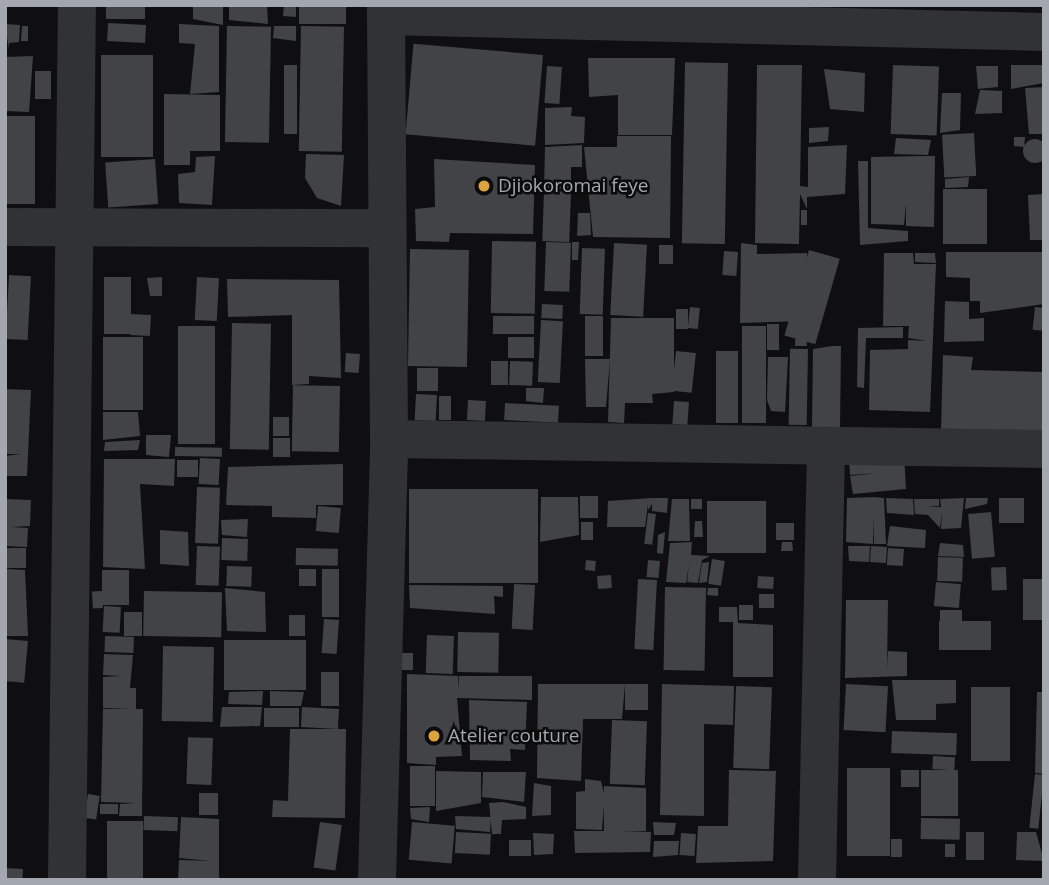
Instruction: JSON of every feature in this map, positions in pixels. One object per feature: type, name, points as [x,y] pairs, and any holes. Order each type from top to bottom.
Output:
[{"type":"street","points":[[67,880],[77,5]]},
{"type":"street","points":[[377,880],[389,439],[383,228],[386,11],[1044,32]]},
{"type":"street","points":[[5,227],[383,228]]},
{"type":"street","points":[[389,439],[1044,449]]},
{"type":"street","points":[[817,880],[826,446]]},
{"type":"building","points":[[106,5],[145,5],[145,19],[106,19]]},
{"type":"building","points":[[193,5],[223,5],[223,25],[193,19]]},
{"type":"building","points":[[229,5],[267,5],[268,24],[229,20]]},
{"type":"building","points":[[284,5],[296,5],[296,17],[283,16]]},
{"type":"building","points":[[299,5],[346,5],[346,24],[299,24]]},
{"type":"building","points":[[108,23],[146,25],[145,43],[107,41]]},
{"type":"building","points":[[5,24],[20,25],[19,42],[9,43],[9,50]]},
{"type":"building","points":[[179,24],[219,26],[219,92],[190,94],[195,44],[179,43]]},
{"type":"building","points":[[22,26],[28,26],[28,41],[21,41]]},
{"type":"building","points":[[227,26],[271,27],[269,143],[225,142]]},
{"type":"building","points":[[274,26],[296,26],[296,41],[273,38]]},
{"type":"building","points":[[301,26],[344,27],[342,152],[299,151]]},
{"type":"building","points":[[413,44],[543,55],[535,146],[406,134]]},
{"type":"building","points":[[101,55],[153,55],[153,157],[101,157]]},
{"type":"building","points":[[33,56],[29,112],[5,111],[5,57]]},
{"type":"building","points":[[588,58],[675,58],[672,135],[618,135],[618,95],[589,97]]},
{"type":"building","points":[[685,62],[728,63],[725,244],[682,243]]},
{"type":"building","points":[[284,65],[297,65],[297,134],[284,134]]},
{"type":"building","points":[[757,65],[802,65],[800,186],[808,187],[808,147],[847,145],[845,194],[807,197],[807,209],[800,194],[799,244],[755,243]]},
{"type":"building","points":[[893,65],[939,67],[937,136],[891,134]]},
{"type":"building","points":[[1011,65],[1044,65],[1044,83],[1011,89]]},
{"type":"building","points":[[547,66],[562,67],[559,104],[544,103]]},
{"type":"building","points":[[976,66],[998,66],[998,87],[978,89]]},
{"type":"building","points":[[824,69],[865,73],[864,112],[830,109]]},
{"type":"building","points":[[35,71],[51,71],[51,99],[35,99]]},
{"type":"building","points":[[1044,87],[1044,134],[1029,134],[1025,88]]},
{"type":"building","points":[[980,90],[1002,91],[1002,113],[975,114]]},
{"type":"building","points":[[942,93],[961,93],[960,130],[940,133]]},
{"type":"building","points":[[164,94],[220,95],[220,151],[190,151],[190,165],[164,165]]},
{"type":"building","points":[[572,107],[571,116],[585,117],[584,143],[545,145],[545,108]]},
{"type":"building","points":[[5,116],[35,116],[35,204],[5,204]]},
{"type":"building","points":[[829,127],[828,141],[809,143],[809,128]]},
{"type":"building","points":[[974,133],[976,176],[944,178],[942,135]]},
{"type":"building","points":[[617,136],[671,136],[670,238],[593,237],[584,147],[617,147]]},
{"type":"building","points":[[1014,137],[1025,137],[1024,147],[1014,146]]},
{"type":"building","points":[[896,138],[931,140],[928,155],[894,154]]},
{"type":"building","points":[[1035,139],[1043,143],[1047,151],[1043,159],[1035,163],[1027,159],[1023,151],[1027,143]]},
{"type":"building","points":[[582,145],[582,167],[571,167],[571,189],[544,189],[545,147]]},
{"type":"building","points":[[306,154],[344,155],[341,206],[317,198],[305,178]]},
{"type":"building","points":[[215,156],[212,205],[179,203],[178,174],[195,172],[196,157]]},
{"type":"building","points":[[935,156],[934,227],[906,226],[906,204],[904,225],[871,224],[871,157]]},
{"type":"building","points":[[155,159],[158,204],[108,207],[105,162]]},
{"type":"building","name":"Djiokoromai feye","points":[[434,159],[535,165],[533,234],[450,233],[449,242],[416,241],[415,209],[435,207]]},
{"type":"building","points":[[858,161],[868,161],[868,228],[908,231],[908,241],[860,245]]},
{"type":"building","points":[[969,177],[968,187],[945,188],[945,179]]},
{"type":"building","points":[[943,189],[987,189],[987,244],[943,244]]},
{"type":"building","points":[[544,191],[571,192],[569,242],[542,241]]},
{"type":"building","points":[[1044,194],[1044,240],[1030,240],[1028,195]]},
{"type":"building","points":[[801,210],[807,210],[807,225],[801,225]]},
{"type":"building","points":[[578,213],[590,213],[591,235],[577,236]]},
{"type":"building","points":[[492,241],[536,242],[535,314],[491,313]]},
{"type":"building","points":[[546,242],[571,243],[569,292],[544,291]]},
{"type":"building","points":[[572,242],[579,242],[578,260],[572,260]]},
{"type":"building","points":[[614,243],[647,245],[643,317],[610,315]]},
{"type":"building","points":[[741,243],[757,245],[757,254],[807,253],[805,321],[740,323]]},
{"type":"building","points":[[659,245],[673,245],[673,264],[659,264]]},
{"type":"building","points":[[582,248],[605,249],[603,315],[580,314]]},
{"type":"building","points":[[410,249],[469,250],[467,367],[408,366]]},
{"type":"building","points":[[809,250],[840,259],[815,344],[784,336]]},
{"type":"building","points":[[724,251],[738,252],[736,276],[722,275]]},
{"type":"building","points":[[946,252],[1044,252],[1044,304],[980,313],[980,301],[970,301],[970,278],[946,277]]},
{"type":"building","points":[[884,253],[913,253],[914,264],[936,264],[930,412],[869,410],[870,350],[908,349],[908,340],[927,341],[908,338],[909,326],[883,326]]},
{"type":"building","points":[[915,253],[935,253],[936,263],[915,262]]},
{"type":"building","points":[[9,275],[31,276],[28,340],[6,339]]},
{"type":"building","points":[[104,277],[131,277],[131,334],[104,334]]},
{"type":"building","points":[[162,277],[162,296],[150,296],[147,278]]},
{"type":"building","points":[[197,277],[219,278],[217,321],[195,320]]},
{"type":"building","points":[[227,279],[339,280],[341,378],[309,376],[309,384],[292,385],[292,315],[228,317]]},
{"type":"building","points":[[945,301],[969,302],[969,319],[984,318],[984,341],[944,342]]},
{"type":"building","points":[[542,304],[563,305],[562,319],[541,318]]},
{"type":"building","points":[[690,307],[700,308],[698,329],[688,328]]},
{"type":"building","points":[[1035,307],[1044,308],[1042,331],[1033,330]]},
{"type":"building","points":[[676,309],[688,309],[688,329],[676,329]]},
{"type":"building","points":[[131,314],[151,315],[150,336],[130,335]]},
{"type":"building","points":[[493,316],[534,316],[534,334],[493,334]]},
{"type":"building","points":[[585,316],[603,316],[603,356],[585,356]]},
{"type":"building","points":[[611,318],[674,318],[674,392],[652,394],[653,403],[625,403],[624,423],[608,422]]},
{"type":"building","points":[[541,320],[563,321],[560,383],[538,382]]},
{"type":"building","points":[[232,323],[271,324],[269,450],[230,449]]},
{"type":"building","points":[[805,323],[807,346],[795,346],[796,324]]},
{"type":"building","points":[[767,324],[779,324],[779,350],[767,350]]},
{"type":"building","points":[[178,326],[215,326],[215,444],[178,444]]},
{"type":"building","points":[[742,326],[766,326],[766,423],[742,423]]},
{"type":"building","points":[[903,327],[903,338],[866,338],[864,388],[857,387],[858,328]]},
{"type":"building","points":[[103,337],[143,337],[143,410],[103,410]]},
{"type":"building","points":[[508,337],[534,337],[534,358],[508,358]]},
{"type":"building","points":[[841,346],[840,428],[812,427],[813,349]]},
{"type":"building","points":[[790,349],[808,349],[807,425],[789,425]]},
{"type":"building","points":[[676,351],[696,353],[692,393],[672,391]]},
{"type":"building","points":[[716,351],[738,351],[738,423],[716,423]]},
{"type":"building","points":[[346,353],[360,354],[359,373],[345,372]]},
{"type":"building","points":[[943,355],[973,357],[971,370],[1044,372],[1044,432],[941,430]]},
{"type":"building","points":[[768,357],[788,357],[785,412],[771,411],[767,400]]},
{"type":"building","points":[[585,359],[610,359],[606,407],[586,407]]},
{"type":"building","points":[[491,361],[508,361],[508,385],[491,385]]},
{"type":"building","points":[[510,361],[533,362],[532,386],[509,385]]},
{"type":"building","points":[[417,368],[438,368],[438,391],[417,391]]},
{"type":"building","points":[[293,385],[340,386],[339,452],[292,451]]},
{"type":"building","points":[[526,388],[544,388],[543,403],[526,401]]},
{"type":"building","points":[[5,389],[31,390],[27,476],[5,476],[5,456],[21,454],[5,454]]},
{"type":"building","points":[[416,394],[437,395],[436,421],[415,420]]},
{"type":"building","points":[[439,396],[451,396],[451,420],[439,420]]},
{"type":"building","points":[[468,400],[486,401],[485,421],[467,420]]},
{"type":"building","points":[[674,401],[689,402],[687,425],[672,424]]},
{"type":"building","points":[[505,403],[559,406],[558,423],[504,420]]},
{"type":"building","points":[[103,412],[138,412],[140,436],[103,440]]},
{"type":"building","points":[[273,417],[289,417],[289,436],[273,436]]},
{"type":"building","points":[[146,435],[171,435],[169,457],[146,455]]},
{"type":"building","points":[[273,438],[290,438],[290,457],[273,457]]},
{"type":"building","points":[[140,440],[138,450],[104,451],[105,442]]},
{"type":"building","points":[[175,447],[222,448],[222,457],[175,456]]},
{"type":"building","points":[[904,454],[906,489],[853,494],[850,476],[878,473],[850,475],[849,459]]},
{"type":"building","points":[[200,458],[220,459],[219,485],[199,484]]},
{"type":"building","points":[[104,459],[175,459],[174,486],[140,484],[145,569],[103,567]]},
{"type":"building","points":[[177,460],[198,460],[198,477],[177,477]]},
{"type":"building","points":[[343,464],[343,505],[316,505],[316,518],[272,517],[272,506],[226,505],[228,467]]},
{"type":"building","points":[[197,487],[220,488],[218,544],[195,543]]},
{"type":"building","points":[[409,489],[538,489],[538,583],[409,583]]},
{"type":"building","points":[[580,496],[598,496],[598,518],[580,518]]},
{"type":"building","points":[[541,497],[578,497],[579,535],[540,542]]},
{"type":"building","points":[[668,498],[667,513],[652,511],[652,504],[648,510],[648,504],[645,527],[607,527],[608,501]]},
{"type":"building","points":[[847,498],[884,498],[886,544],[874,544],[874,517],[873,544],[846,542]]},
{"type":"building","points":[[886,498],[913,499],[914,515],[887,513]]},
{"type":"building","points":[[964,498],[961,528],[941,529],[942,512],[940,528],[928,515],[915,514],[914,499],[939,499],[939,506],[928,507],[941,507],[940,499]]},
{"type":"building","points":[[966,498],[988,498],[987,504],[965,509]]},
{"type":"building","points":[[999,498],[1024,498],[1024,523],[999,523]]},
{"type":"building","points":[[7,499],[31,500],[30,526],[11,527],[28,528],[27,547],[5,546]]},
{"type":"building","points":[[672,499],[689,499],[690,541],[668,541]]},
{"type":"building","points":[[691,499],[702,499],[702,509],[691,509]]},
{"type":"building","points":[[707,501],[766,501],[766,553],[707,553]]},
{"type":"building","points":[[318,506],[341,508],[339,533],[316,531]]},
{"type":"building","points":[[991,512],[995,557],[972,559],[968,514]]},
{"type":"building","points":[[648,513],[656,514],[652,545],[644,544]]},
{"type":"building","points":[[248,519],[247,537],[222,535],[221,520]]},
{"type":"building","points":[[695,521],[702,521],[703,537],[694,537]]},
{"type":"building","points":[[581,522],[593,522],[593,540],[581,540]]},
{"type":"building","points":[[776,523],[794,523],[794,540],[776,540]]},
{"type":"building","points":[[890,526],[926,530],[925,548],[887,546]]},
{"type":"building","points":[[160,530],[188,532],[189,566],[160,564]]},
{"type":"building","points":[[665,532],[663,554],[657,553],[658,535]]},
{"type":"building","points":[[222,538],[248,539],[247,561],[221,560]]},
{"type":"building","points":[[692,542],[691,555],[710,556],[702,560],[698,583],[687,582],[689,564],[686,583],[666,582],[670,543]]},
{"type":"building","points":[[782,542],[792,542],[793,551],[781,551]]},
{"type":"building","points":[[940,543],[963,545],[964,557],[938,556]]},
{"type":"building","points":[[197,546],[220,547],[219,586],[196,585]]},
{"type":"building","points":[[848,546],[870,546],[869,562],[849,561]]},
{"type":"building","points":[[871,546],[887,547],[886,563],[870,562]]},
{"type":"building","points":[[5,548],[26,548],[26,568],[5,568]]},
{"type":"building","points":[[296,548],[338,549],[338,566],[296,565]]},
{"type":"building","points":[[888,548],[904,549],[903,566],[887,565]]},
{"type":"building","points":[[938,557],[963,558],[962,582],[937,581]]},
{"type":"building","points":[[712,559],[725,561],[721,586],[708,584]]},
{"type":"building","points":[[586,560],[596,561],[595,571],[585,570]]},
{"type":"building","points":[[648,560],[660,561],[658,578],[647,577]]},
{"type":"building","points":[[709,562],[707,582],[699,583],[702,563]]},
{"type":"building","points":[[227,566],[252,567],[251,587],[226,586]]},
{"type":"building","points":[[1006,567],[1007,590],[992,591],[991,568]]},
{"type":"building","points":[[6,569],[25,570],[28,636],[6,636]]},
{"type":"building","points":[[299,569],[316,569],[316,586],[299,586]]},
{"type":"building","points":[[322,569],[339,569],[339,617],[322,617]]},
{"type":"building","points":[[102,570],[129,570],[129,605],[102,605]]},
{"type":"building","points":[[611,575],[612,588],[598,589],[597,576]]},
{"type":"building","points":[[758,576],[774,577],[773,589],[757,588]]},
{"type":"building","points":[[638,579],[657,580],[653,650],[634,649]]},
{"type":"building","points":[[1023,579],[1044,579],[1044,620],[1023,620]]},
{"type":"building","points":[[936,582],[961,584],[959,608],[934,606]]},
{"type":"building","points":[[514,584],[535,585],[533,630],[512,629]]},
{"type":"building","points":[[409,585],[503,586],[503,597],[494,596],[495,614],[410,608]]},
{"type":"building","points":[[665,587],[706,588],[705,671],[664,670]]},
{"type":"building","points":[[225,588],[265,592],[266,632],[227,631]]},
{"type":"building","points":[[708,588],[718,588],[718,596],[707,595]]},
{"type":"building","points":[[102,591],[103,608],[93,609],[92,592]]},
{"type":"building","points":[[144,591],[222,592],[221,637],[143,636]]},
{"type":"building","points":[[759,594],[774,594],[774,608],[759,608]]},
{"type":"building","points":[[846,600],[888,600],[887,669],[888,651],[907,652],[907,676],[845,678]]},
{"type":"building","points":[[739,605],[753,605],[753,620],[739,620]]},
{"type":"building","points":[[104,606],[121,607],[120,633],[103,632]]},
{"type":"building","points":[[719,607],[737,607],[738,623],[773,625],[773,677],[733,677],[733,622],[719,622]]},
{"type":"building","points":[[940,610],[962,610],[962,623],[940,623]]},
{"type":"building","points":[[124,612],[142,612],[142,636],[124,636]]},
{"type":"building","points":[[289,615],[305,615],[305,636],[289,636]]},
{"type":"building","points":[[324,619],[339,620],[337,654],[322,653]]},
{"type":"building","points":[[939,621],[991,621],[991,650],[939,650]]},
{"type":"building","points":[[458,632],[499,633],[498,673],[457,672]]},
{"type":"building","points":[[427,635],[454,636],[453,674],[426,673]]},
{"type":"building","points":[[105,636],[134,637],[133,653],[104,652]]},
{"type":"building","points":[[5,639],[28,641],[24,683],[5,681]]},
{"type":"building","points":[[224,640],[306,640],[306,690],[224,690]]},
{"type":"building","points":[[163,646],[214,647],[213,722],[162,721]]},
{"type":"building","points":[[402,653],[413,653],[413,670],[402,670]]},
{"type":"building","points":[[104,654],[133,655],[130,688],[136,688],[136,709],[143,709],[142,816],[119,816],[120,804],[136,803],[101,802],[103,709],[130,709],[103,708],[103,677],[121,676],[103,675]]},
{"type":"building","points":[[321,672],[339,672],[339,706],[321,706]]},
{"type":"building","name":"Atelier couture","points":[[407,674],[458,676],[458,690],[459,676],[532,676],[532,700],[457,698],[462,756],[436,757],[436,765],[407,763]]},
{"type":"building","points":[[892,680],[956,680],[956,703],[936,704],[936,720],[896,720]]},
{"type":"building","points":[[538,684],[625,684],[622,719],[583,719],[581,781],[537,778]]},
{"type":"building","points":[[625,684],[648,684],[648,710],[625,710]]},
{"type":"building","points":[[662,684],[734,686],[733,725],[704,724],[704,816],[660,815]]},
{"type":"building","points":[[846,684],[888,686],[886,732],[844,730]]},
{"type":"building","points":[[736,686],[772,687],[769,769],[733,768]]},
{"type":"building","points":[[971,687],[1010,687],[1010,761],[971,761]]},
{"type":"building","points":[[263,691],[262,705],[228,704],[229,692]]},
{"type":"building","points":[[270,691],[304,692],[301,706],[270,706]]},
{"type":"building","points":[[1037,692],[1044,692],[1044,774],[1035,773]]},
{"type":"building","points":[[469,700],[527,702],[525,750],[510,749],[511,761],[470,760]]},
{"type":"building","points":[[222,707],[262,707],[260,726],[220,727]]},
{"type":"building","points":[[302,707],[339,709],[338,729],[301,727]]},
{"type":"building","points":[[264,708],[299,708],[299,727],[264,727]]},
{"type":"building","points":[[612,720],[647,721],[645,785],[610,784]]},
{"type":"building","points":[[290,729],[346,729],[345,818],[272,817],[273,800],[288,801]]},
{"type":"building","points":[[892,731],[957,733],[956,755],[891,753]]},
{"type":"building","points":[[188,737],[213,738],[211,785],[186,784]]},
{"type":"building","points":[[933,756],[955,757],[954,770],[932,769]]},
{"type":"building","points":[[410,766],[435,766],[435,806],[410,806]]},
{"type":"building","points":[[847,768],[890,768],[890,856],[847,856]]},
{"type":"building","points":[[729,770],[776,771],[773,861],[696,863],[698,826],[728,826]]},
{"type":"building","points":[[901,770],[919,770],[919,787],[901,787]]},
{"type":"building","points":[[921,770],[958,770],[958,816],[921,816]]},
{"type":"building","points":[[436,771],[481,772],[481,803],[436,811]]},
{"type":"building","points":[[483,772],[526,772],[524,802],[482,797]]},
{"type":"building","points":[[1035,774],[1044,775],[1038,829],[1029,828]]},
{"type":"building","points":[[585,779],[601,781],[604,793],[604,786],[646,788],[646,831],[622,831],[651,832],[650,852],[575,853],[574,831],[604,831],[604,806],[602,830],[576,829],[576,792],[585,791]]},
{"type":"building","points":[[534,783],[551,786],[551,815],[532,816]]},
{"type":"building","points":[[199,793],[218,793],[218,815],[199,815]]},
{"type":"building","points":[[88,794],[100,796],[96,820],[84,818]]},
{"type":"building","points":[[503,802],[526,807],[526,819],[502,820],[501,834],[492,834],[489,803]]},
{"type":"building","points":[[100,804],[118,804],[118,814],[100,814]]},
{"type":"building","points":[[430,807],[429,822],[411,819],[410,808]]},
{"type":"building","points":[[144,816],[178,817],[177,831],[144,830]]},
{"type":"building","points":[[455,816],[491,817],[490,832],[456,829]]},
{"type":"building","points":[[181,817],[219,819],[219,880],[178,880],[179,860],[211,861],[179,858]]},
{"type":"building","points":[[921,818],[960,819],[960,840],[921,839]]},
{"type":"building","points":[[107,821],[143,821],[143,880],[107,880]]},
{"type":"building","points":[[320,822],[342,825],[335,871],[314,868]]},
{"type":"building","points":[[412,822],[455,826],[452,864],[409,860]]},
{"type":"building","points":[[653,822],[676,823],[674,835],[654,835]]},
{"type":"building","points":[[456,832],[491,834],[490,855],[455,853]]},
{"type":"building","points":[[966,832],[984,832],[984,860],[966,860]]},
{"type":"building","points":[[1017,832],[1036,832],[1044,861],[1016,860]]},
{"type":"building","points":[[533,833],[554,834],[553,854],[534,855]]},
{"type":"building","points":[[681,833],[696,834],[694,856],[679,855]]},
{"type":"building","points":[[891,839],[902,839],[902,857],[891,857]]},
{"type":"building","points":[[509,840],[531,840],[531,856],[509,856]]},
{"type":"building","points":[[654,841],[679,841],[678,855],[653,857]]},
{"type":"building","points":[[945,844],[955,844],[955,857],[945,857]]},
{"type":"building","points":[[5,868],[23,869],[22,880],[5,880]]},
{"type":"place","name":"Djiokoromai feye","points":[[484,186]]},
{"type":"place","name":"Atelier couture","points":[[434,736]]}]
